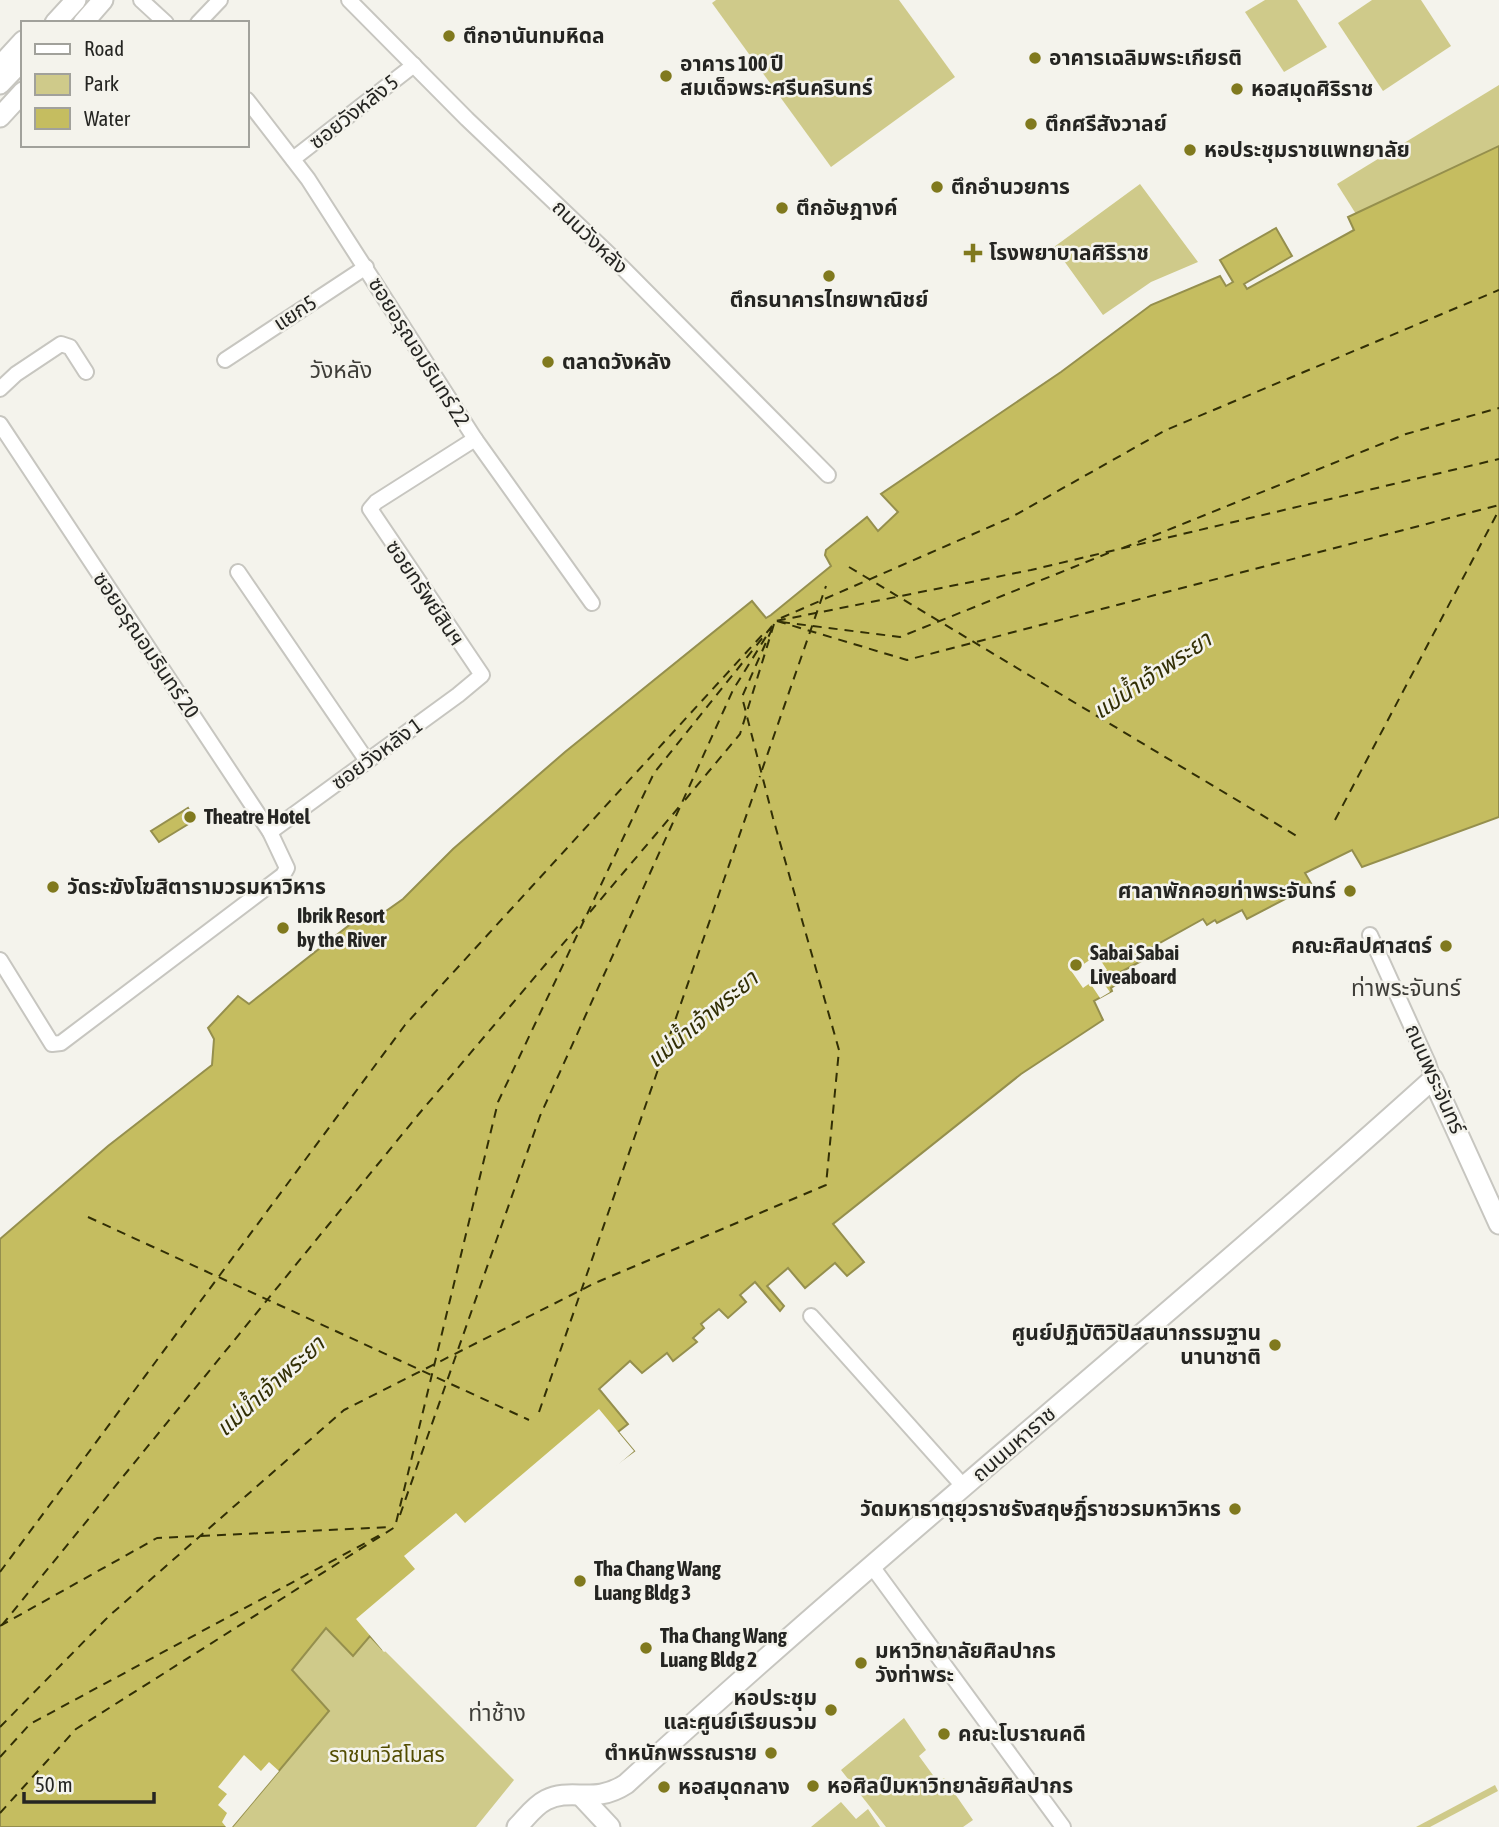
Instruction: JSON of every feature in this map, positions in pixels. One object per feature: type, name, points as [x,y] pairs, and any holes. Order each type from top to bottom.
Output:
[{"type":"street","points":[[41,21],[59,0]]},
{"type":"street","points":[[57,21],[76,0]]},
{"type":"street","points":[[85,21],[103,0]]},
{"type":"street","points":[[141,0],[164,21]]},
{"type":"street","points":[[200,21],[220,0]]},
{"type":"street","name":"ถนนวังหลัง","points":[[349,0],[612,257],[828,475]]},
{"type":"street","points":[[0,66],[21,43]]},
{"type":"street","points":[[0,85],[21,62]]},
{"type":"street","name":"ซอยวังหลัง 5","points":[[293,159],[414,65]]},
{"type":"street","points":[[0,117],[21,94]]},
{"type":"street","name":"ซอยอรุณอมรินทร์ 22","points":[[248,101],[293,159],[366,267],[475,439],[592,603]]},
{"type":"street","name":"แยก5","points":[[225,360],[366,267]]},
{"type":"street","points":[[0,390],[16,374],[61,344],[70,347],[86,372]]},
{"type":"street","name":"ซอยอรุณอมรินทร์ 20","points":[[0,424],[270,832],[287,868],[283,875],[61,1042],[52,1044],[0,960]]},
{"type":"street","name":"ซอยทรัพย์สินฯ","points":[[475,439],[376,502],[370,509],[482,675]]},
{"type":"street","points":[[238,572],[367,761]]},
{"type":"street","name":"ซอยวังหลัง 1","points":[[270,832],[482,675]]},
{"type":"street","name":"ถนนพระจันทร์","points":[[1370,935],[1499,1224]]},
{"type":"street","name":"ถนนมหาราช","points":[[517,1827],[545,1800],[564,1796],[608,1794],[626,1784],[1431,1071]]},
{"type":"street","points":[[811,1316],[964,1487]]},
{"type":"street","points":[[871,1565],[1063,1827]]},
{"type":"street","points":[[581,1796],[610,1827]]},
{"type":"green space","points":[[716,0],[899,0],[955,77],[831,167],[712,3]]},
{"type":"green space","points":[[1265,0],[1297,0],[1327,47],[1284,72],[1245,12]]},
{"type":"green space","points":[[1372,0],[1421,0],[1451,46],[1383,91],[1338,23]]},
{"type":"green space","points":[[1499,85],[1499,146],[1356,214],[1337,184]]},
{"type":"green space","points":[[1140,184],[1198,262],[1151,282],[1103,315],[1054,247]]},
{"type":"green space","name":"ราชนาวีสโมสร","points":[[326,1628],[370,1636],[514,1780],[476,1827],[232,1827],[329,1711],[292,1670]]},
{"type":"green space","points":[[904,1718],[926,1750],[919,1756],[938,1782],[944,1778],[973,1820],[963,1827],[886,1827],[841,1770]]},
{"type":"green space","points":[[1495,1785],[1498,1791],[1430,1827],[1416,1827]]},
{"type":"green space","points":[[841,1802],[856,1819],[868,1809],[880,1827],[811,1827]]},
{"type":"water","name":"แม่น้ำเจ้าพระยา","points":[[1499,146],[1499,817],[1362,867],[1352,850],[1305,873],[1312,885],[1247,919],[1242,910],[1217,923],[1215,920],[1207,925],[1203,919],[1142,953],[1145,959],[1119,973],[1123,980],[1111,988],[1112,991],[1094,1001],[1103,1020],[1021,1074],[833,1224],[864,1262],[847,1276],[835,1263],[805,1288],[788,1268],[767,1286],[784,1306],[780,1311],[755,1282],[740,1295],[746,1302],[728,1318],[719,1309],[701,1324],[704,1328],[693,1338],[697,1342],[673,1361],[667,1353],[642,1373],[630,1361],[599,1389],[628,1424],[618,1432],[634,1451],[532,1526],[382,1649],[370,1636],[353,1656],[326,1628],[292,1670],[329,1711],[232,1827],[0,1827],[0,1239],[108,1146],[212,1065],[214,1039],[208,1028],[238,996],[249,1004],[352,923],[379,916],[403,899],[453,849],[565,752],[752,601],[766,618],[771,615],[831,566],[825,555],[826,550],[867,517],[878,531],[898,512],[881,494],[1061,372],[1151,305],[1220,276],[1226,286],[1233,282],[1220,260],[1276,228],[1292,256],[1244,284],[1247,289],[1354,230],[1348,217]]},
{"type":"water","points":[[188,808],[195,820],[159,842],[151,831]]},
{"type":"pier","points":[[1097,955],[1107,970],[1098,976],[1110,992],[1100,998],[1090,983],[1083,988],[1072,972]]},
{"type":"pier","points":[[599,1409],[634,1451],[597,1483],[534,1529],[426,1623],[395,1647],[384,1652],[356,1619],[415,1569],[404,1556],[456,1513],[465,1523]]},
{"type":"pier","points":[[244,1755],[261,1771],[269,1762],[279,1771],[232,1827],[226,1827],[222,1822],[227,1813],[218,1805],[227,1794],[218,1787]]},
{"type":"ferry route","points":[[781,618],[1010,518],[1166,430],[1499,290]]},
{"type":"ferry route","points":[[1123,548],[1406,434],[1499,408]]},
{"type":"ferry route","points":[[0,1813],[76,1729],[395,1527],[498,1102],[654,773],[776,621],[1031,570],[1499,459]]},
{"type":"ferry route","points":[[777,621],[907,660],[1499,505]]},
{"type":"ferry route","points":[[1335,820],[1499,510]]},
{"type":"ferry route","points":[[781,622],[900,637],[1111,552]]},
{"type":"ferry route","points":[[849,567],[1300,838]]},
{"type":"ferry route","points":[[762,770],[826,586]]},
{"type":"ferry route","points":[[685,800],[740,734],[774,624]]},
{"type":"ferry route","points":[[400,1515],[540,1116],[733,690],[772,627]]},
{"type":"ferry route","points":[[0,1727],[109,1616],[344,1410],[595,1283],[826,1185],[839,1050],[773,818],[742,697],[771,631]]},
{"type":"ferry route","points":[[0,1572],[405,1025],[764,633]]},
{"type":"ferry route","points":[[539,1412],[760,776]]},
{"type":"ferry route","points":[[590,912],[679,807]]},
{"type":"ferry route","points":[[2,1625],[418,1115],[584,919]]},
{"type":"ferry route","points":[[88,1217],[529,1420]]},
{"type":"ferry route","points":[[0,1626],[157,1538],[392,1527]]},
{"type":"ferry route","points":[[0,1757],[30,1724],[382,1534]]},
{"type":"place","name":"ตึกอานันทมหิดล","points":[[449,36]]},
{"type":"place","name":"อาคารเฉลิมพระเกียรติ","points":[[1035,58]]},
{"type":"place","name":"อาคาร 100 ปี สมเด็จพระศรีนครินทร์","points":[[666,76]]},
{"type":"place","name":"หอสมุดศิริราช","points":[[1237,89]]},
{"type":"place","name":"ตึกศรีสังวาลย์","points":[[1031,124]]},
{"type":"place","name":"หอประชุมราชแพทยาลัย","points":[[1190,150]]},
{"type":"place","name":"ตึกอำนวยการ","points":[[937,187]]},
{"type":"place","name":"ตึกอัษฎางค์","points":[[782,208]]},
{"type":"place","name":"โรงพยาบาลศิริราช","points":[[973,253]]},
{"type":"place","name":"ตึกธนาคารไทยพาณิชย์","points":[[829,276]]},
{"type":"place","name":"ตลาดวังหลัง","points":[[548,362]]},
{"type":"place","name":"Theatre Hotel","points":[[190,817]]},
{"type":"place","name":"วัดระฆังโฆสิตารามวรมหาวิหาร","points":[[53,887]]},
{"type":"place","name":"ศาลาพักคอยท่าพระจันทร์","points":[[1350,891]]},
{"type":"place","name":"Ibrik Resort by the River","points":[[283,928]]},
{"type":"place","name":"คณะศิลปศาสตร์","points":[[1446,946]]},
{"type":"place","name":"Sabai Sabai Liveaboard","points":[[1076,965]]},
{"type":"place","name":"ศูนย์ปฏิบัติวิปัสสนากรรมฐาน นานาชาติ","points":[[1275,1345]]},
{"type":"place","name":"วัดมหาธาตุยุวราชรังสฤษฎิ์ราชวรมหาวิหาร","points":[[1235,1509]]},
{"type":"place","name":"Tha Chang Wang Luang Bldg 3","points":[[580,1581]]},
{"type":"place","name":"Tha Chang Wang Luang Bldg 2","points":[[646,1648]]},
{"type":"place","name":"มหาวิทยาลัยศิลปากร วังท่าพระ","points":[[861,1663]]},
{"type":"place","name":"หอประชุม และศูนย์เรียนรวม","points":[[831,1710]]},
{"type":"place","name":"คณะโบราณคดี","points":[[944,1734]]},
{"type":"place","name":"ตำหนักพรรณราย","points":[[771,1753]]},
{"type":"place","name":"หอศิลป์มหาวิทยาลัยศิลปากร","points":[[813,1786]]},
{"type":"place","name":"หอสมุดกลาง","points":[[664,1787]]},
{"type":"district","name":"วังหลัง","points":[[341,370]]},
{"type":"district","name":"ท่าพระจันทร์","points":[[1406,988]]},
{"type":"district","name":"ท่าช้าง","points":[[497,1713]]}]
